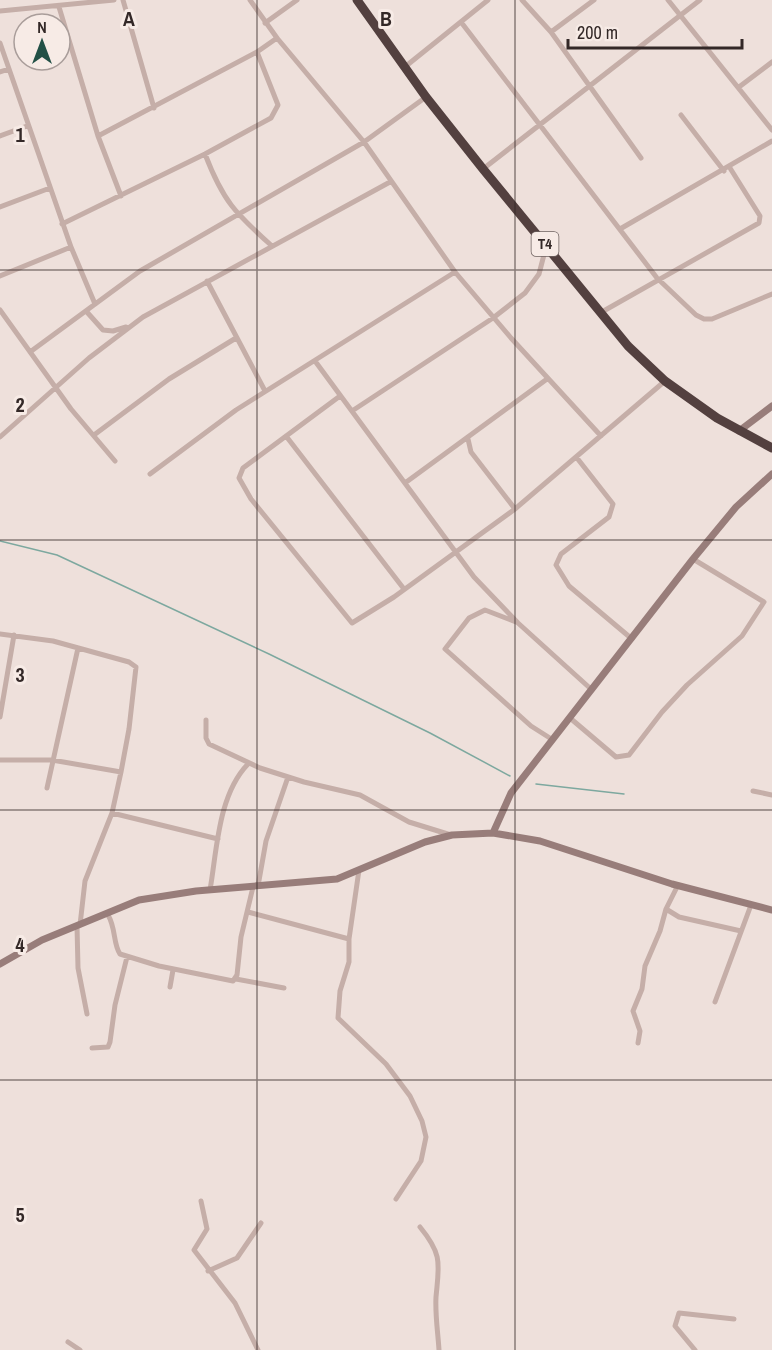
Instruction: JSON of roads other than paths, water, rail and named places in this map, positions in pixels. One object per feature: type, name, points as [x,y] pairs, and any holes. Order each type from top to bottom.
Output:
[{"type":"highway","name":"T4","points":[[357,0],[426,97],[599,313],[665,381],[739,431],[772,448]]},
{"type":"street","points":[[0,11],[114,0]]},
{"type":"street","points":[[123,0],[154,108]]},
{"type":"street","points":[[250,0],[277,38],[364,142],[455,272],[547,379],[601,436]]},
{"type":"street","points":[[266,23],[297,0]]},
{"type":"street","points":[[406,66],[488,0]]},
{"type":"street","points":[[522,0],[551,32],[641,158]]},
{"type":"street","points":[[551,32],[594,0]]},
{"type":"street","points":[[668,0],[772,130]]},
{"type":"street","points":[[483,169],[700,0]]},
{"type":"street","points":[[59,7],[98,136],[121,196]]},
{"type":"street","points":[[461,22],[657,278],[696,315],[704,319],[712,319],[772,294]]},
{"type":"street","points":[[98,136],[257,52],[277,38]]},
{"type":"street","points":[[0,43],[70,247],[95,304]]},
{"type":"street","points":[[62,224],[205,154],[271,118],[278,105],[257,52]]},
{"type":"street","points":[[739,87],[772,62]]},
{"type":"street","points":[[0,72],[9,69]]},
{"type":"street","points":[[30,352],[140,271],[364,142],[426,97]]},
{"type":"street","points":[[599,313],[657,278],[759,223],[760,216],[727,169],[681,115]]},
{"type":"street","points":[[0,136],[27,126]]},
{"type":"street","points":[[620,229],[772,141]]},
{"type":"street","points":[[205,154],[225,201],[272,246]]},
{"type":"street","points":[[0,437],[55,387],[130,326],[207,281],[390,182]]},
{"type":"street","points":[[0,207],[50,188]]},
{"type":"street","points":[[351,411],[494,318],[533,284],[539,274],[546,245]]},
{"type":"street","points":[[0,276],[70,247]]},
{"type":"street","points":[[150,474],[265,391],[315,362],[455,272]]},
{"type":"street","points":[[207,281],[265,391]]},
{"type":"street","points":[[0,310],[55,387],[115,461]]},
{"type":"street","points":[[86,311],[103,330],[113,331],[130,326]]},
{"type":"street","points":[[94,435],[170,379],[236,338]]},
{"type":"street","points":[[315,362],[474,577],[518,623],[592,690]]},
{"type":"street","points":[[405,483],[547,379]]},
{"type":"street","points":[[340,396],[241,471],[240,483],[350,622],[357,622],[515,509],[665,381]]},
{"type":"street","points":[[739,431],[772,406]]},
{"type":"street","points":[[286,436],[404,589]]},
{"type":"street","points":[[468,439],[471,452],[515,509]]},
{"type":"street","points":[[577,458],[613,504],[613,509],[609,517],[561,554],[556,565],[569,585],[632,639]]},
{"type":"street","points":[[493,833],[512,793],[693,559],[736,507],[772,474]]},
{"type":"street","points":[[693,559],[764,602],[772,604]]},
{"type":"street","points":[[570,718],[616,757],[629,755],[662,711],[687,685],[742,636],[764,602]]},
{"type":"street","points":[[518,623],[485,610],[469,618],[445,649],[531,726],[553,740]]},
{"type":"street","points":[[0,634],[78,648],[129,662],[136,667],[135,691],[112,813],[85,880],[78,925],[78,968],[87,1014]]},
{"type":"street","points":[[0,717],[14,635]]},
{"type":"street","points":[[47,788],[78,648]]},
{"type":"street","points":[[207,720],[206,738],[209,744],[248,764],[288,777],[360,795],[409,822],[452,835]]},
{"type":"street","points":[[0,760],[52,760],[121,772]]},
{"type":"street","points":[[210,890],[218,839],[236,780],[248,764]]},
{"type":"street","points":[[236,979],[241,937],[256,887],[266,841],[288,777]]},
{"type":"street","points":[[753,790],[772,795]]},
{"type":"street","points":[[112,813],[218,839]]},
{"type":"street","points":[[0,964],[78,925],[108,915],[139,900],[210,890],[337,879],[425,842],[452,835],[493,833],[562,846],[678,885],[772,910]]},
{"type":"street","points":[[359,870],[349,939],[351,953],[340,991],[339,1020],[354,1031],[363,1044],[399,1079],[422,1121],[426,1137],[421,1161],[396,1199]]},
{"type":"street","points":[[638,1043],[640,1030],[633,1011],[666,909],[678,885]]},
{"type":"street","points":[[715,1002],[751,906]]},
{"type":"street","points":[[666,909],[680,916],[741,932]]},
{"type":"street","points":[[248,912],[349,939]]},
{"type":"street","points":[[108,915],[116,930],[118,952],[127,957],[174,970],[284,988]]},
{"type":"street","points":[[92,1048],[108,1047],[110,1042],[115,1005],[127,957]]},
{"type":"street","points":[[170,987],[174,970]]},
{"type":"street","points":[[201,1201],[207,1229],[194,1250],[235,1304],[258,1350]]},
{"type":"street","points":[[208,1271],[237,1258],[261,1223]]},
{"type":"street","points":[[420,1227],[433,1243],[440,1264],[436,1306],[439,1350]]},
{"type":"street","points":[[695,1350],[675,1326],[679,1313],[734,1319]]},
{"type":"street","points":[[68,1342],[80,1350]]},
{"type":"waterway","points":[[0,541],[57,555],[269,654],[430,733],[510,776]]},
{"type":"waterway","points":[[536,784],[624,794]]}]
